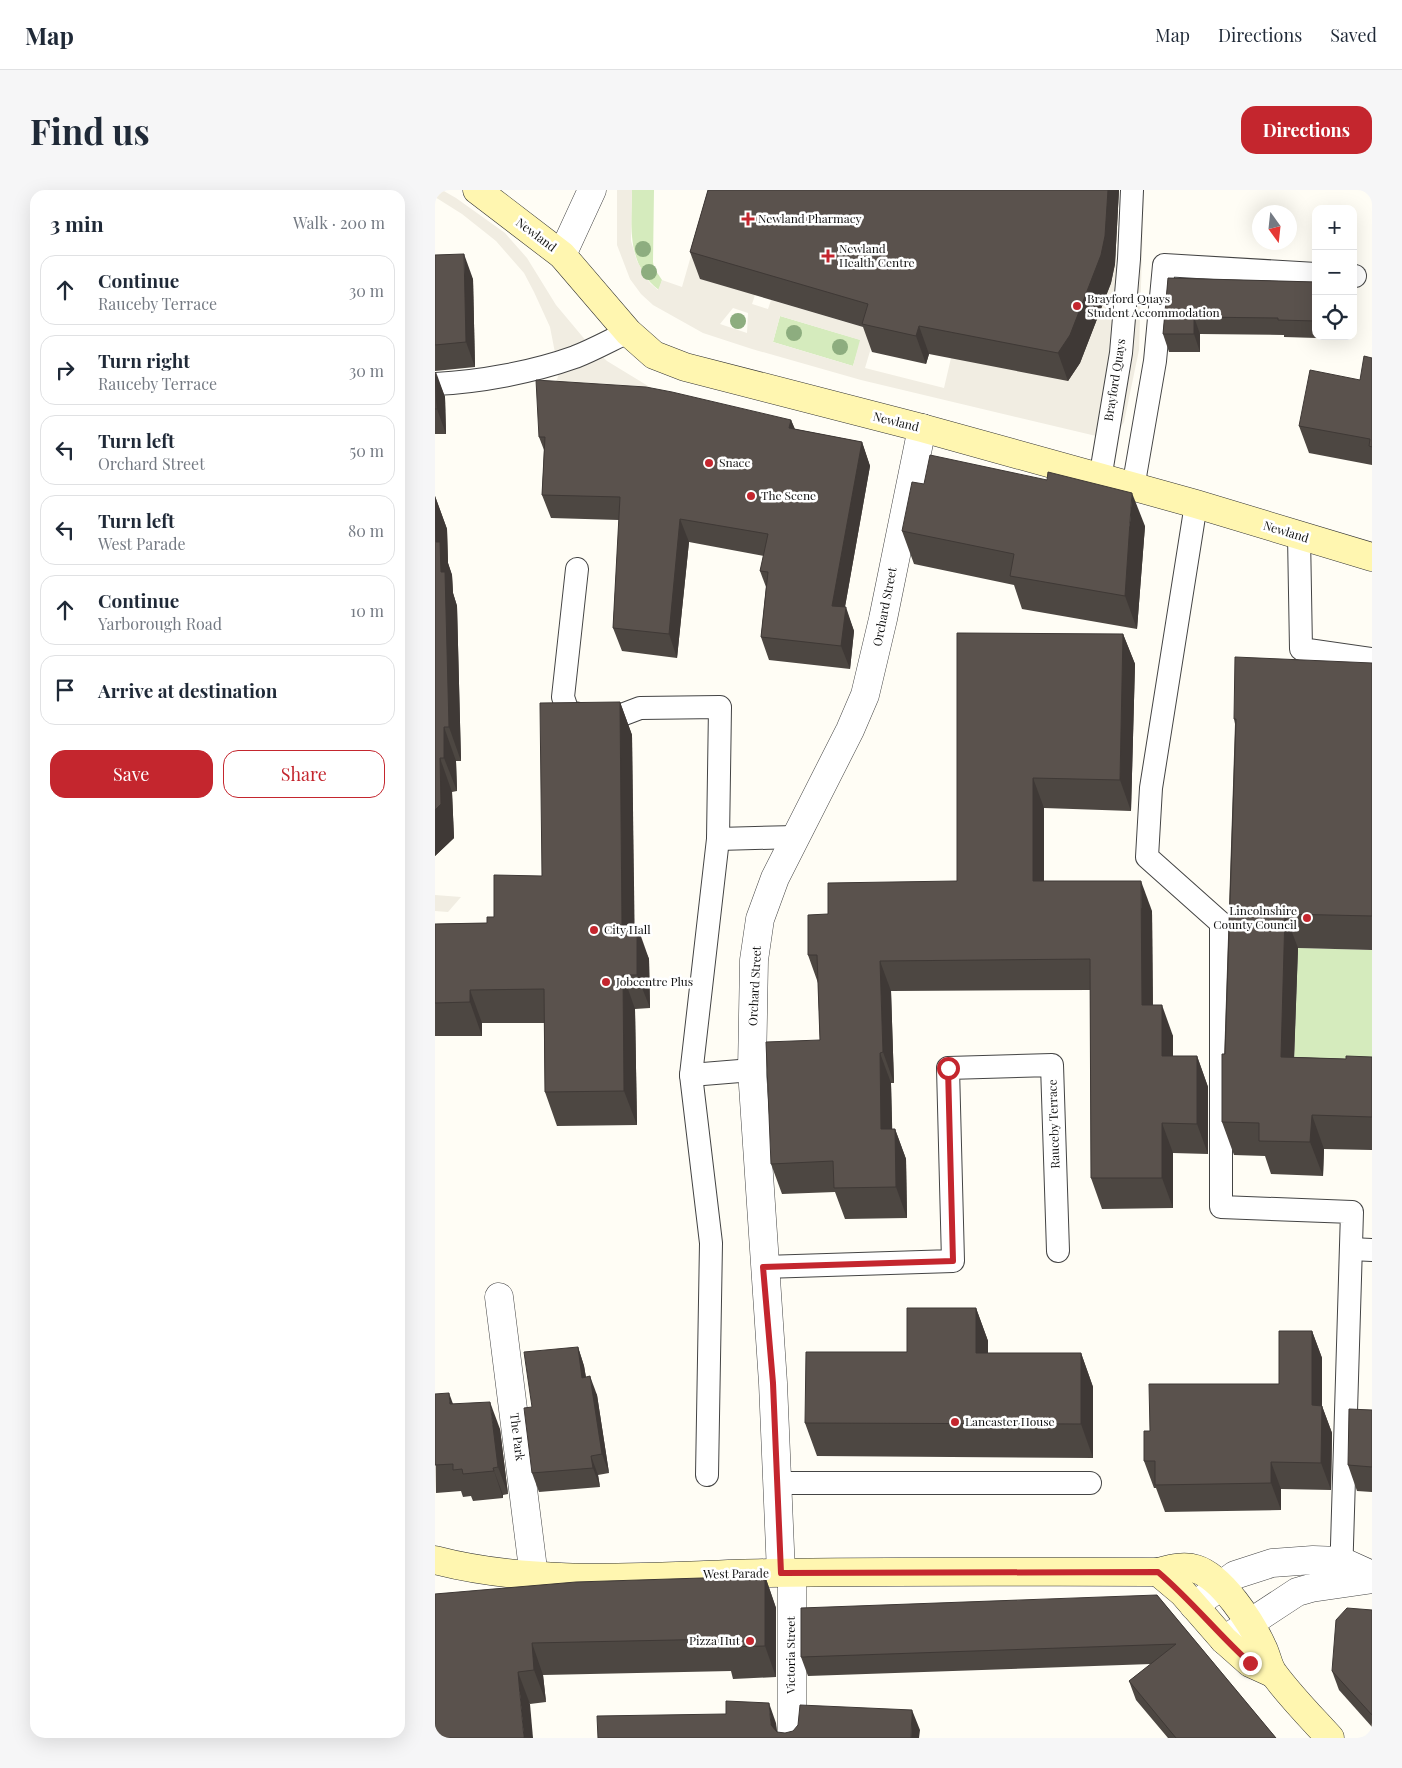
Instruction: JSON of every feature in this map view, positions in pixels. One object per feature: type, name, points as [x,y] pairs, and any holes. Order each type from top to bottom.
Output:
[{"type":"main road","name":"Newland","points":[[477,190],[562,255],[628,332],[655,355],[685,367],[922,428],[1100,479],[1196,504],[1372,557]]},
{"type":"main road","name":"West Parade","points":[[435,1560],[456,1566],[534,1577],[787,1573],[1158,1572],[1177,1567],[1195,1569],[1208,1574],[1249,1622],[1263,1648],[1272,1673]]},
{"type":"main road","points":[[1158,1572],[1194,1606],[1224,1640],[1250,1663],[1272,1673],[1330,1738]]},
{"type":"street","points":[[562,255],[592,190]]},
{"type":"street","name":"Orchard Street","points":[[787,1573],[778,1483],[752,1070],[754,960],[760,919],[775,878],[850,730],[865,695],[883,619],[922,428]]},
{"type":"street","name":"The Park","points":[[499,1297],[534,1577]]},
{"type":"street","points":[[1194,1606],[1219,1585],[1235,1575],[1272,1563],[1313,1560],[1341,1573],[1372,1577]]},
{"type":"street","name":"Victoria Street","points":[[787,1573],[791,1738]]},
{"type":"street","points":[[1224,1640],[1297,1592],[1311,1588],[1341,1573]]},
{"type":"lane","name":"Brayford Quays","points":[[1100,479],[1121,353],[1129,259],[1132,190]]},
{"type":"lane","points":[[1133,488],[1155,361],[1163,265],[1312,274]]},
{"type":"lane","points":[[435,384],[477,380],[557,363],[577,356],[628,332]]},
{"type":"lane","points":[[1196,504],[1151,788],[1147,857],[1221,923],[1221,1207],[1352,1212],[1361,1250],[1341,1573]]},
{"type":"lane","points":[[1299,536],[1301,649],[1372,659]]},
{"type":"lane","points":[[577,569],[563,697],[568,712],[611,720],[640,708],[720,707],[718,839],[691,1075],[711,1244],[707,1475]]},
{"type":"lane","points":[[718,839],[796,836]]},
{"type":"lane","name":"Rauceby Terrace","points":[[763,1267],[953,1261],[948,1068],[1052,1065],[1058,1251]]},
{"type":"lane","points":[[691,1075],[752,1070]]},
{"type":"lane","points":[[778,1483],[1090,1483]]},
{"type":"green space","points":[[632,190],[654,190],[653,262],[654,268],[662,280],[659,290],[641,269],[636,257],[631,217]]},
{"type":"green space","points":[[780,316],[861,340],[853,366],[773,342]]},
{"type":"green space","points":[[1298,948],[1372,950],[1372,1090],[1293,1090]]},
{"type":"shaded area","points":[[435,190],[442,190],[456,198],[505,233],[527,258],[556,305],[587,342],[607,361],[653,389],[545,404],[558,377],[557,363],[550,327],[534,292],[524,273],[496,241],[462,214],[435,197]]},
{"type":"shaded area","points":[[617,190],[632,190],[631,241],[637,261],[650,283],[658,290],[662,280],[682,287],[695,242],[755,295],[752,304],[768,309],[771,300],[876,331],[865,368],[944,388],[951,358],[1111,283],[1117,257],[1120,190],[1144,190],[1139,350],[1124,422],[1113,440],[861,380],[703,333],[653,305],[641,294],[630,279],[617,245]],"holes":[[[733,308],[748,313],[747,333],[720,324]],[[780,316],[860,340],[853,366],[773,342]]]},
{"type":"shaded area","points":[[435,895],[461,897],[448,912],[435,911]]},
{"type":"building","points":[[708,190],[1108,190],[1105,236],[1101,255],[1070,335],[1058,353],[919,326],[916,336],[862,324],[868,304],[690,252]]},
{"type":"building","points":[[464,254],[466,342],[435,345],[435,255]]},
{"type":"building","points":[[1168,278],[1312,282],[1312,321],[1278,320],[1278,318],[1194,317],[1194,334],[1163,334]]},
{"type":"building","points":[[1364,356],[1372,358],[1372,447],[1369,446],[1370,439],[1299,426],[1310,370],[1360,380]]},
{"type":"building","points":[[435,372],[437,409],[435,409]]},
{"type":"building","points":[[536,380],[646,387],[791,420],[789,428],[862,442],[832,606],[846,607],[841,646],[761,637],[768,572],[760,571],[768,534],[680,519],[669,634],[613,628],[620,497],[542,495],[545,437],[539,437]]},
{"type":"building","points":[[930,455],[1047,480],[1048,472],[1132,493],[1125,596],[1010,576],[1014,554],[902,531],[912,482],[924,484]]},
{"type":"building","points":[[435,502],[436,542],[440,542],[441,572],[445,572],[449,727],[444,727],[444,758],[440,758],[441,804],[435,810]]},
{"type":"building","points":[[957,633],[1123,634],[1120,780],[1033,778],[1033,881],[1141,881],[1142,1005],[1162,1005],[1162,1056],[1197,1056],[1197,1124],[1162,1123],[1162,1178],[1091,1178],[1090,959],[880,961],[883,1052],[880,1053],[881,1129],[895,1129],[896,1187],[834,1188],[833,1161],[771,1164],[766,1042],[820,1040],[817,955],[808,955],[808,915],[828,914],[828,883],[957,881]]},
{"type":"building","name":"Lincolnshire County Council","points":[[1235,657],[1372,663],[1372,916],[1285,914],[1281,1057],[1346,1059],[1346,1056],[1372,1057],[1372,1117],[1312,1115],[1310,1142],[1259,1141],[1259,1123],[1222,1122],[1222,1054],[1225,1054],[1236,719],[1234,719]]},
{"type":"building","name":"City Hall","points":[[620,702],[622,925],[637,925],[637,975],[623,975],[624,1091],[545,1092],[544,989],[470,990],[470,1002],[435,1003],[435,924],[487,923],[487,917],[494,917],[494,875],[542,876],[540,703]]},
{"type":"building","points":[[907,1308],[976,1308],[976,1353],[1081,1353],[1081,1424],[805,1423],[806,1352],[907,1352]]},
{"type":"building","points":[[1279,1331],[1312,1331],[1312,1405],[1322,1406],[1321,1463],[1271,1462],[1271,1483],[1155,1485],[1155,1461],[1144,1461],[1144,1431],[1150,1431],[1149,1384],[1279,1384]]},
{"type":"building","points":[[578,1347],[582,1378],[590,1376],[602,1454],[591,1456],[593,1468],[532,1473],[524,1408],[532,1407],[524,1352]]},
{"type":"building","points":[[449,1393],[450,1404],[490,1402],[498,1467],[493,1468],[494,1471],[463,1474],[462,1469],[453,1470],[453,1464],[435,1465],[435,1394]]},
{"type":"building","points":[[1349,1409],[1372,1410],[1372,1467],[1348,1465]]},
{"type":"building","points":[[765,1576],[765,1646],[722,1647],[722,1639],[532,1643],[534,1670],[518,1672],[524,1738],[435,1738],[435,1594],[576,1582]]},
{"type":"building","points":[[1157,1595],[1276,1738],[1176,1738],[1129,1681],[1176,1644],[801,1657],[801,1608]]},
{"type":"building","points":[[1347,1608],[1372,1610],[1372,1715],[1332,1671],[1336,1620]]},
{"type":"building","points":[[726,1701],[769,1703],[771,1725],[777,1732],[785,1733],[793,1731],[798,1725],[800,1705],[912,1710],[911,1738],[598,1738],[597,1716],[726,1714]]},
{"type":"place","name":"Newland Pharmacy","points":[[748,219]]},
{"type":"place","name":"Newland Health Centre","points":[[828,256]]},
{"type":"place","name":"Brayford Quays Student Accommodation","points":[[1077,306]]},
{"type":"place","name":"Snacc","points":[[709,463]]},
{"type":"place","name":"The Scene","points":[[751,496]]},
{"type":"place","name":"Lincolnshire County Council","points":[[1307,918]]},
{"type":"place","name":"City Hall","points":[[594,930]]},
{"type":"place","name":"Jobcentre Plus","points":[[606,982]]},
{"type":"place","name":"Lancaster House","points":[[955,1422]]},
{"type":"place","name":"Pizza Hut","points":[[750,1641]]},
{"type":"route","points":[[948,1068],[953,1261],[763,1267],[773,1383],[781,1573],[1158,1572],[1183,1593],[1224,1640],[1250,1663]]}]
